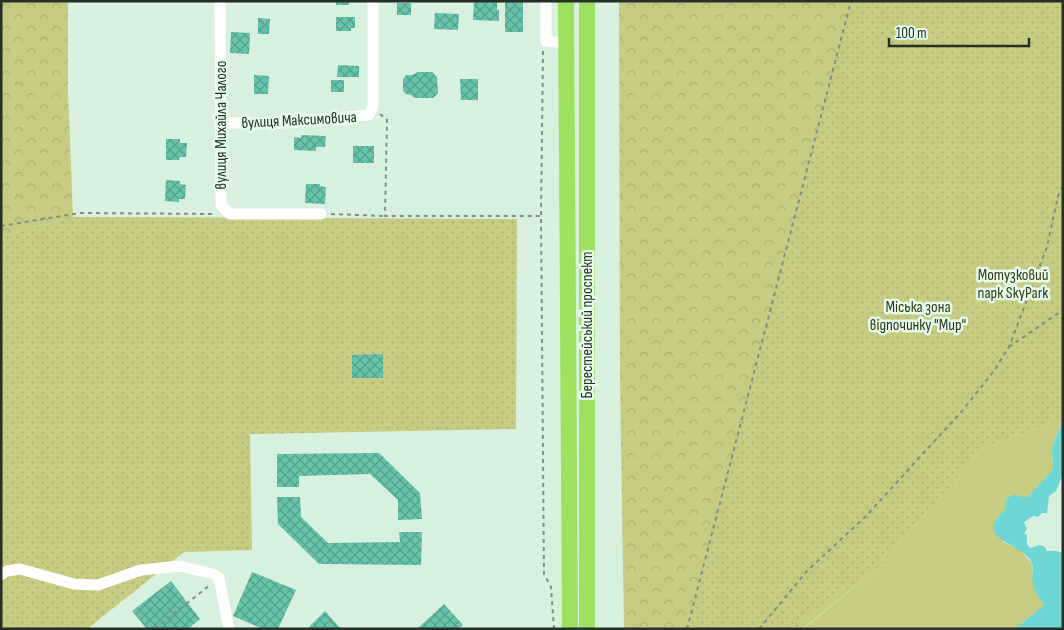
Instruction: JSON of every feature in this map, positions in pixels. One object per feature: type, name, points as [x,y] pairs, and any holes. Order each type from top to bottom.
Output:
[{"type":"highway","name":"Берестейський проспект","points":[[566,1],[570,629]]},
{"type":"highway","name":"Берестейський проспект","points":[[587,1],[587,629]]},
{"type":"street","name":"вулиця Михайла Чалого","points":[[220,1],[221,205],[230,214]]},
{"type":"street","points":[[373,1],[373,106]]},
{"type":"street","points":[[546,1],[546,41],[566,43]]},
{"type":"street","name":"вулиця Максимовича","points":[[220,123],[282,123],[366,116],[372,112],[373,106]]},
{"type":"street","points":[[230,214],[321,214]]},
{"type":"street","points":[[1,575],[7,571],[20,569],[74,584],[98,585],[141,570],[180,566],[214,574],[219,578],[229,629]]},
{"type":"path","points":[[687,629],[851,1]]},
{"type":"path","points":[[546,41],[542,54],[541,216],[544,574],[551,587],[554,629]]},
{"type":"path","points":[[373,106],[387,120],[385,216]]},
{"type":"path","points":[[759,629],[807,570],[865,516],[962,411],[994,371],[1009,347],[1047,247],[1058,196],[1063,186]]},
{"type":"path","points":[[1,226],[80,213],[230,214]]},
{"type":"path","points":[[321,214],[541,216]]},
{"type":"path","points":[[1009,347],[1063,310]]},
{"type":"path","points":[[155,629],[219,578]]},
{"type":"green space","points":[[1,1],[68,1],[68,92],[73,217],[1,237]]},
{"type":"green space","name":"Міська зона відпочинку \"Мир\"","points":[[619,1],[1063,1],[1063,419],[985,446],[878,568],[802,629],[624,629],[620,380]]},
{"type":"green space","name":"Міська зона відпочинку \"Мир\"","points":[[851,1],[1063,1],[1063,419],[985,446],[878,568],[787,629],[687,629]]},
{"type":"green space","points":[[73,217],[517,219],[516,429],[250,434],[252,550],[184,552],[87,629],[1,629],[1,237]]},
{"type":"green space","points":[[1063,419],[1052,447],[1053,469],[1028,497],[1021,497],[999,516],[1003,542],[1020,549],[1032,564],[1033,584],[1044,605],[1015,629],[803,629],[878,568],[985,446]]},
{"type":"water","points":[[1063,420],[1063,474],[1056,491],[1049,496],[1047,513],[1042,513],[1038,517],[1033,516],[1024,522],[1027,529],[1024,534],[1027,535],[1027,544],[1030,548],[1040,545],[1045,547],[1047,551],[1063,553],[1063,629],[1015,629],[1044,605],[1034,587],[1032,579],[1033,566],[1027,556],[1002,540],[993,528],[996,520],[1006,509],[1006,499],[1015,494],[1021,497],[1028,497],[1053,469],[1052,447]]},
{"type":"building","points":[[336,1],[349,1],[349,5],[336,5]]},
{"type":"building","points":[[474,1],[497,1],[499,21],[473,20]]},
{"type":"building","points":[[505,1],[523,1],[523,32],[505,32]]},
{"type":"building","points":[[397,3],[411,3],[411,15],[397,15]]},
{"type":"building","points":[[435,13],[459,14],[458,30],[434,29]]},
{"type":"building","points":[[336,17],[355,17],[355,28],[351,28],[351,31],[336,31]]},
{"type":"building","points":[[258,18],[270,19],[269,34],[258,34]]},
{"type":"building","points":[[231,32],[250,33],[249,54],[230,53]]},
{"type":"building","points":[[338,65],[359,66],[359,77],[337,77]]},
{"type":"building","points":[[418,72],[432,72],[437,77],[438,93],[433,98],[415,98],[403,91],[403,79],[406,75]]},
{"type":"building","points":[[254,75],[269,76],[268,94],[254,94]]},
{"type":"building","points":[[460,79],[478,79],[478,100],[461,100]]},
{"type":"building","points":[[331,80],[344,80],[344,92],[331,92]]},
{"type":"building","points":[[301,135],[326,136],[325,147],[316,147],[316,151],[294,150],[294,137],[301,138]]},
{"type":"building","points":[[166,139],[180,139],[180,143],[187,143],[186,157],[180,157],[179,160],[166,160]]},
{"type":"building","points":[[353,146],[374,146],[374,163],[353,163]]},
{"type":"building","points":[[166,180],[180,181],[180,184],[186,185],[185,199],[179,199],[179,202],[165,201]]},
{"type":"building","points":[[306,184],[320,184],[320,186],[326,187],[325,204],[305,203]]},
{"type":"building","points":[[383,354],[383,378],[352,378],[352,355]]},
{"type":"building","points":[[379,453],[420,493],[422,519],[398,520],[398,500],[370,474],[299,476],[299,487],[277,487],[277,454]]},
{"type":"building","points":[[277,497],[300,497],[301,517],[328,543],[400,542],[399,532],[422,532],[421,565],[319,564],[278,524]]},
{"type":"building","points":[[252,572],[296,590],[278,629],[263,629],[233,616]]},
{"type":"building","points":[[171,581],[200,619],[188,629],[147,629],[132,611]]},
{"type":"building","points":[[444,604],[463,625],[458,629],[417,629]]},
{"type":"building","points":[[325,611],[341,629],[307,629]]},
{"type":"park label","name":"Мотузковий парк SkyPark","points":[[1013,283]]}]
